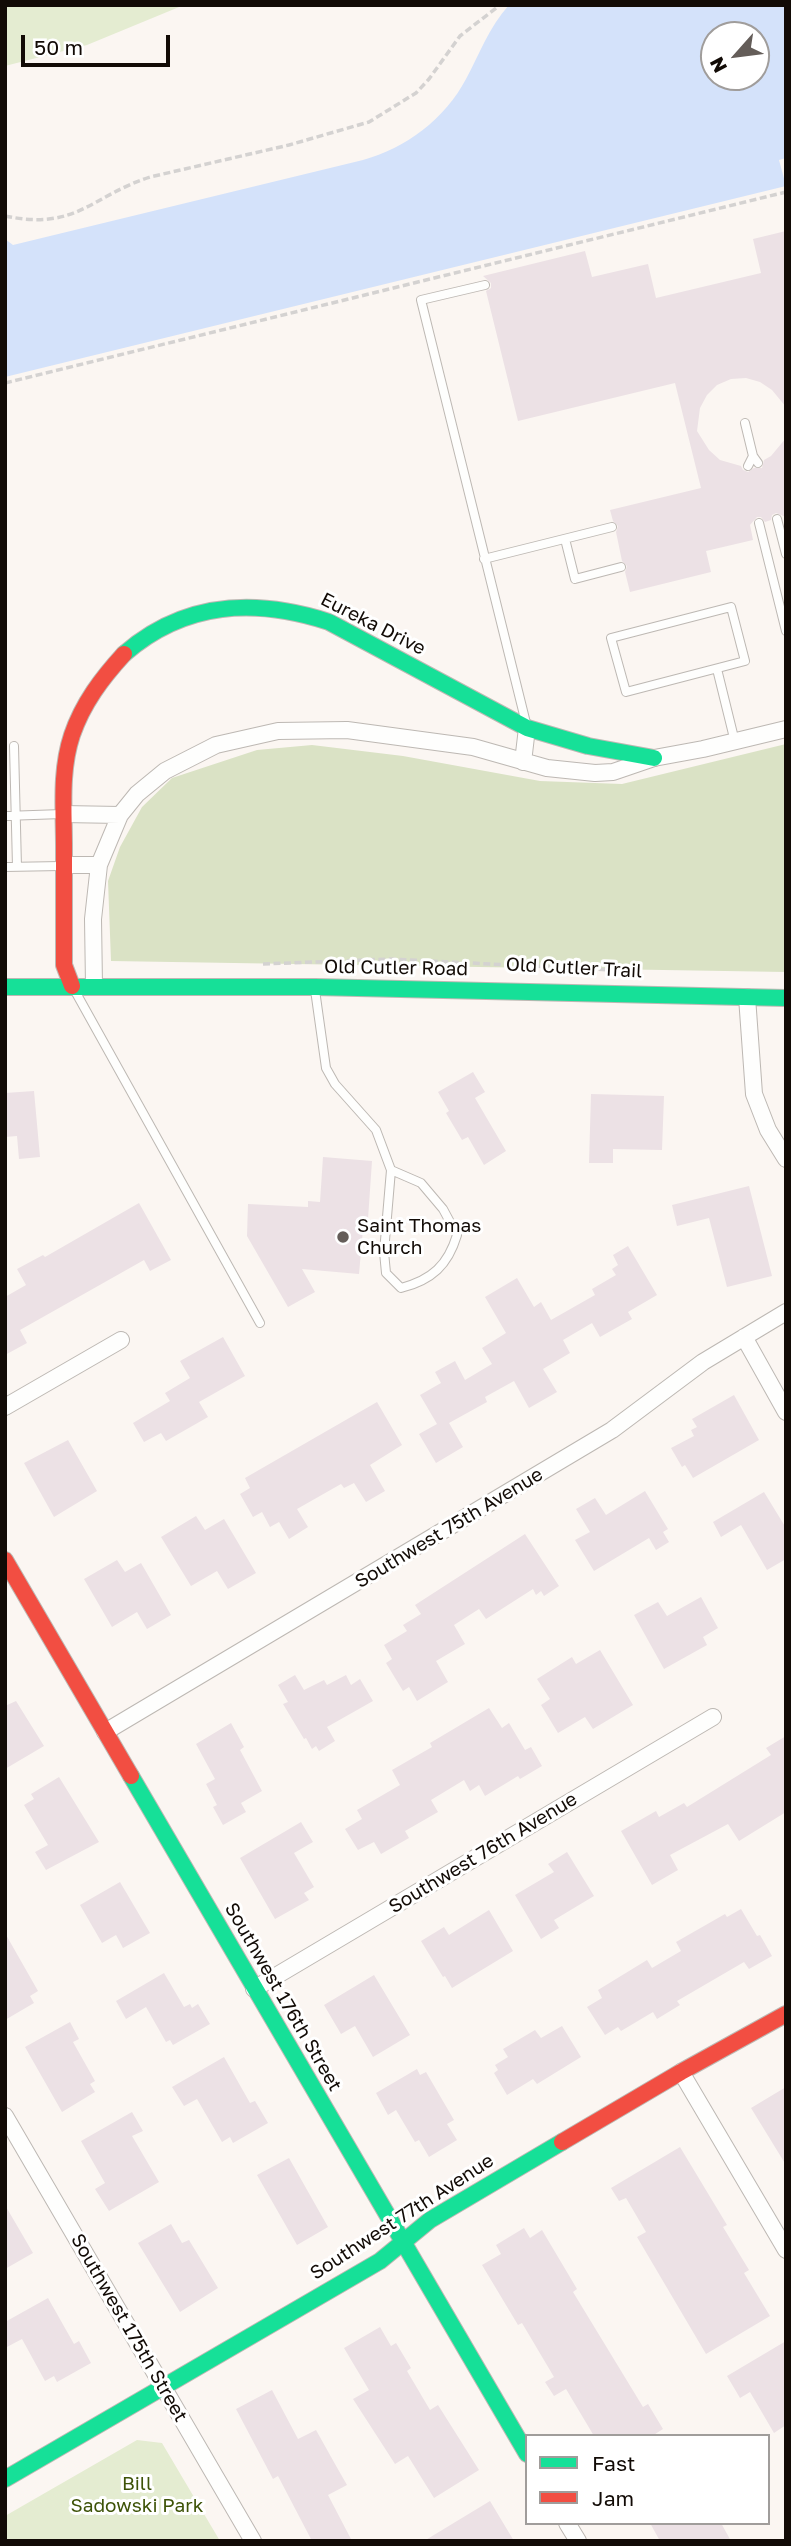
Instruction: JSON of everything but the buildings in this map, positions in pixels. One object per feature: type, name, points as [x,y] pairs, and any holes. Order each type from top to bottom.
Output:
[{"type":"street","name":"Eureka Drive","points":[[72,986],[64,965],[64,773],[70,740],[97,685],[120,658],[166,625],[211,609],[246,605],[269,606],[311,614],[527,728],[588,746],[654,758]]},
{"type":"street","points":[[523,762],[527,728]]},
{"type":"street","name":"Eureka Drive","points":[[94,985],[93,919],[99,865],[120,815],[137,794],[165,771],[181,761],[233,740],[278,731],[347,730],[427,743],[473,747],[558,770],[595,773],[613,772],[654,758],[786,730]]},
{"type":"street","points":[[64,814],[120,815]]},
{"type":"street","points":[[64,866],[99,865]]},
{"type":"street","name":"Old Cutler Road","points":[[5,987],[315,987],[786,998]]},
{"type":"street","points":[[747,997],[754,1094],[768,1130],[786,1159]]},
{"type":"street","name":"Southwest 75th Avenue","points":[[105,1732],[612,1430],[681,1377],[786,1312]]},
{"type":"street","points":[[744,1337],[786,1412]]},
{"type":"street","points":[[5,1407],[121,1340]]},
{"type":"street","name":"Southwest 176th Street","points":[[5,1560],[525,2451]]},
{"type":"street","name":"Southwest 76th Avenue","points":[[254,1989],[713,1717]]},
{"type":"street","name":"Southwest 77th Avenue","points":[[5,2479],[380,2261],[430,2220],[681,2072],[786,2014]]},
{"type":"street","points":[[681,2072],[786,2250]]},
{"type":"street","name":"Southwest 175th Street","points":[[5,2116],[253,2541]]},
{"type":"street","points":[[569,2525],[578,2541]]},
{"type":"lane","points":[[485,285],[421,300],[527,728]]},
{"type":"lane","points":[[745,424],[755,460],[748,466]]},
{"type":"lane","points":[[777,519],[786,554]]},
{"type":"lane","points":[[759,523],[786,631]]},
{"type":"lane","points":[[484,559],[612,527]]},
{"type":"lane","points":[[565,539],[575,579],[621,566]]},
{"type":"lane","points":[[731,607],[745,662],[717,669],[626,692],[611,638],[731,607]]},
{"type":"lane","points":[[717,669],[735,742]]},
{"type":"lane","points":[[14,746],[16,867]]},
{"type":"lane","points":[[5,816],[64,814]]},
{"type":"lane","points":[[5,867],[64,866]]},
{"type":"lane","points":[[72,986],[260,1323]]},
{"type":"lane","points":[[315,987],[326,1068],[335,1084],[376,1130],[391,1170],[384,1252],[386,1273],[401,1287],[416,1284],[436,1272],[451,1255],[457,1235],[443,1209],[421,1183],[391,1170]]},
{"type":"path","points":[[5,216],[32,220],[64,217],[131,183],[150,177],[299,143],[369,122],[416,93],[455,41],[499,5]]},
{"type":"path","points":[[5,383],[786,192]]},
{"type":"path","name":"Old Cutler Trail","points":[[254,964],[389,958],[643,972]]},
{"type":"green space","points":[[5,5],[184,5],[87,45],[5,66]]},
{"type":"green space","points":[[786,744],[786,972],[111,961],[108,881],[120,847],[142,807],[172,778],[257,750],[312,745],[403,756],[540,781],[622,784]]},
{"type":"green space","name":"Bill Sadowski Park","points":[[137,2440],[162,2443],[220,2541],[5,2541],[5,2516]]},
{"type":"water","points":[[509,5],[786,5],[786,158],[779,160],[786,186],[5,377],[5,239],[13,245],[379,155],[409,140],[447,107],[466,79],[490,31]]},
{"type":"traffic: fast","points":[[124,654],[147,636],[196,614],[248,608],[301,614],[329,622],[527,728],[588,746],[654,758]]},
{"type":"traffic: fast","points":[[5,987],[315,987],[786,998]]},
{"type":"traffic: fast","points":[[131,1776],[525,2451]]},
{"type":"traffic: fast","points":[[5,2479],[380,2261],[430,2220],[562,2142]]},
{"type":"traffic: jam","points":[[72,986],[64,965],[63,804],[68,749],[87,702],[124,654]]},
{"type":"traffic: jam","points":[[5,1560],[131,1776]]},
{"type":"traffic: jam","points":[[562,2142],[786,2014]]},
{"type":"place","name":"Saint Thomas Church","points":[[343,1237]]}]
